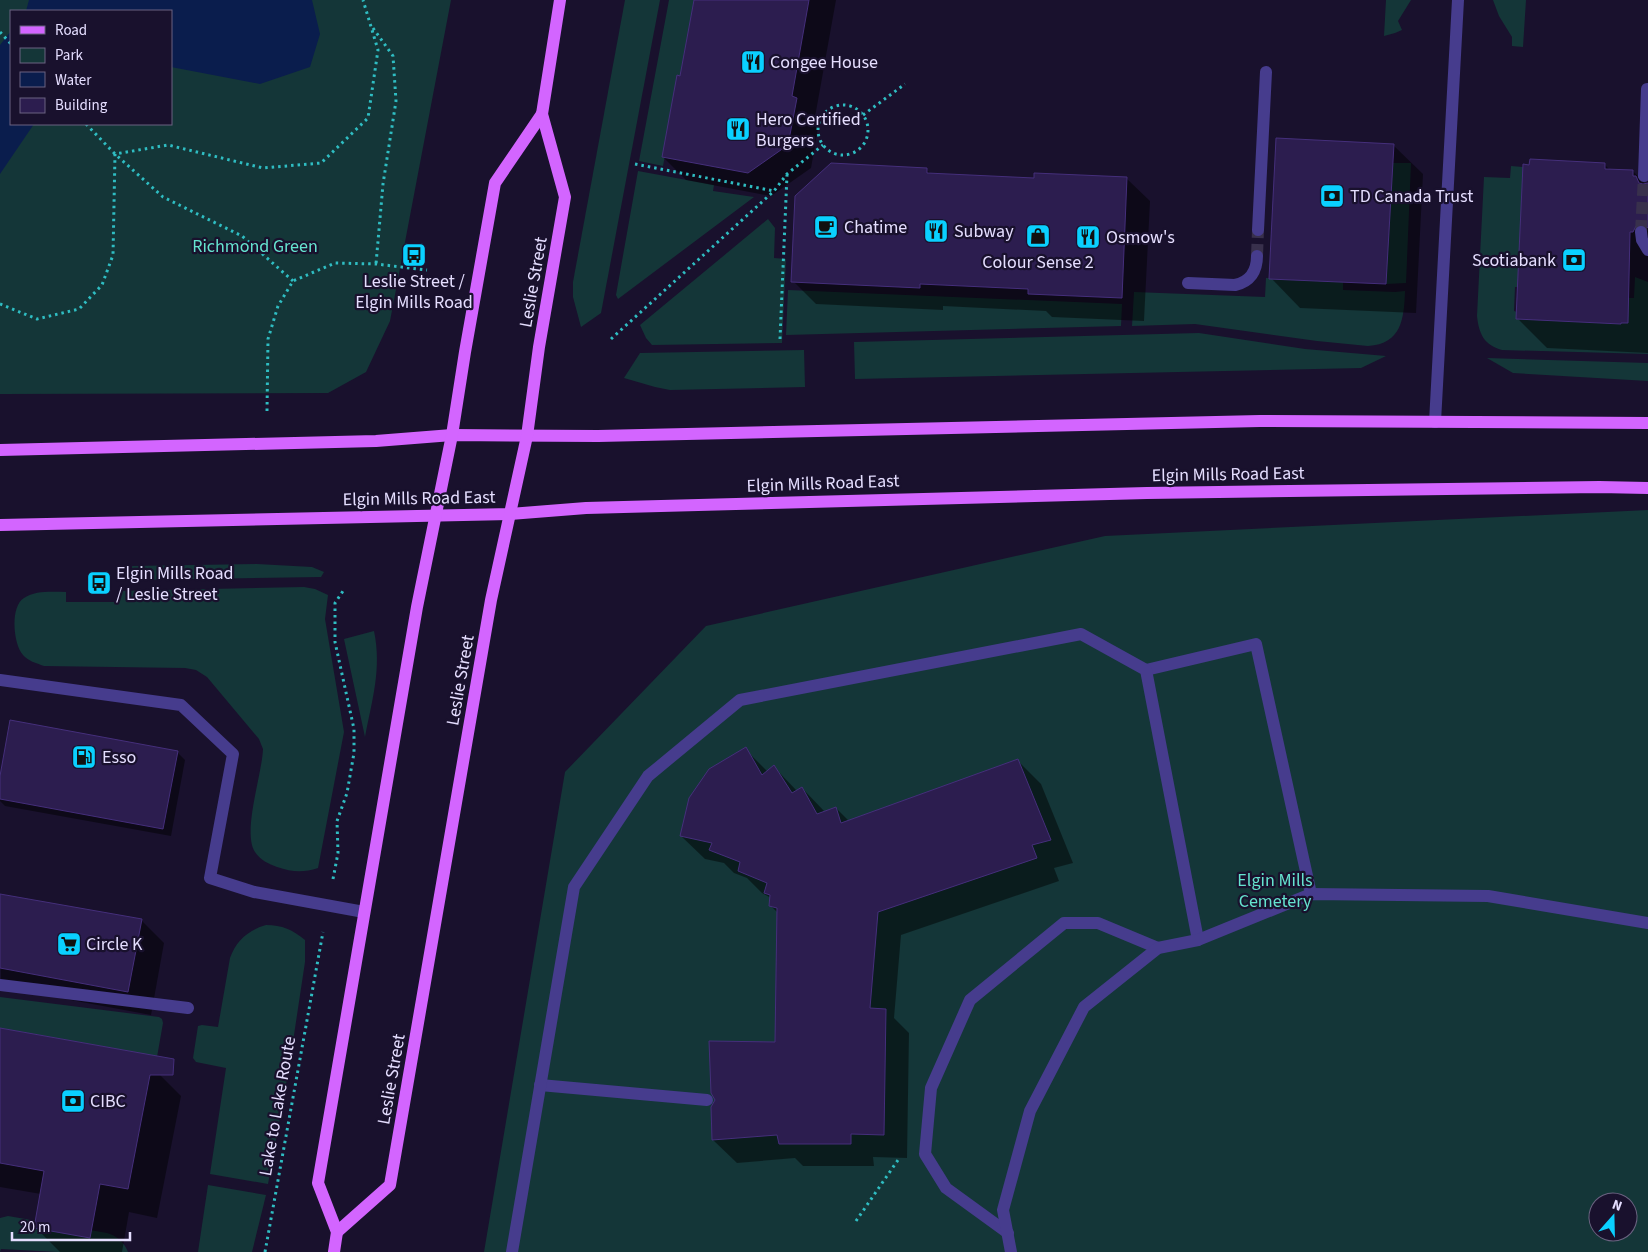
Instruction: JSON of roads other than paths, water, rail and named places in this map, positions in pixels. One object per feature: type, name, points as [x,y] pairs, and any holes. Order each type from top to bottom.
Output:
[{"type":"main road","name":"Leslie Street","points":[[337,1232],[390,1184],[490,610],[527,436],[541,337],[565,198],[542,114],[560,0]]},
{"type":"main road","name":"Leslie Street","points":[[334,1252],[337,1232],[318,1183],[417,607],[452,435],[495,182],[542,114]]},
{"type":"main road","points":[[0,450],[376,440],[452,435],[527,436],[1260,421],[1648,423]]},
{"type":"main road","name":"Elgin Mills Road East","points":[[0,525],[435,514],[510,514],[586,508],[896,498],[1550,487],[1648,488]]},
{"type":"lane","points":[[1435,422],[1458,0]]},
{"type":"lane","points":[[1258,230],[1266,72]]},
{"type":"lane","points":[[1644,176],[1647,89]]},
{"type":"lane","points":[[1641,232],[1642,240],[1648,250]]},
{"type":"lane","points":[[1188,283],[1242,284],[1251,277],[1256,265],[1257,256]]},
{"type":"lane","points":[[512,1252],[574,887],[648,776],[740,700],[1081,634],[1146,670],[1256,644],[1311,894]]},
{"type":"lane","points":[[1146,670],[1198,940]]},
{"type":"lane","points":[[0,680],[181,705],[233,754],[210,878],[254,892],[364,912]]},
{"type":"lane","points":[[1011,1252],[1003,1210],[1030,1111],[1084,1007],[1158,948],[1198,940],[1311,894],[1488,896],[1648,923]]},
{"type":"lane","points":[[1008,1233],[946,1188],[925,1154],[931,1088],[970,1000],[1064,923],[1098,923],[1158,948]]},
{"type":"lane","points":[[0,986],[188,1008]]},
{"type":"lane","points":[[540,1085],[707,1100]]},
{"type":"water","points":[[29,0],[312,0],[320,34],[310,67],[260,84],[172,67],[172,10],[26,10]]},
{"type":"water","points":[[10,32],[10,125],[33,125],[0,174],[0,45]]},
{"type":"tunnel","points":[[1641,232],[1644,176]]},
{"type":"tunnel","points":[[1257,256],[1258,230]]},
{"type":"place","name":"Congee House","points":[[753,62]]},
{"type":"place","name":"Hero Certified Burgers","points":[[738,129]]},
{"type":"place","name":"TD Canada Trust","points":[[1332,196]]},
{"type":"place","name":"Chatime","points":[[826,227]]},
{"type":"place","name":"Subway","points":[[936,231]]},
{"type":"place","name":"Colour Sense 2","points":[[1038,236]]},
{"type":"place","name":"Osmow's","points":[[1088,237]]},
{"type":"place","name":"Leslie Street / Elgin Mills Road","points":[[414,255]]},
{"type":"place","name":"Scotiabank","points":[[1574,260]]},
{"type":"place","name":"Elgin Mills Road / Leslie Street","points":[[99,583]]},
{"type":"place","name":"Esso","points":[[84,757]]},
{"type":"place","name":"Circle K","points":[[69,944]]},
{"type":"place","name":"CIBC","points":[[73,1101]]},
{"type":"park label","name":"Richmond Green","points":[[255,246]]},
{"type":"park label","name":"Elgin Mills Cemetery","points":[[1275,890]]}]
